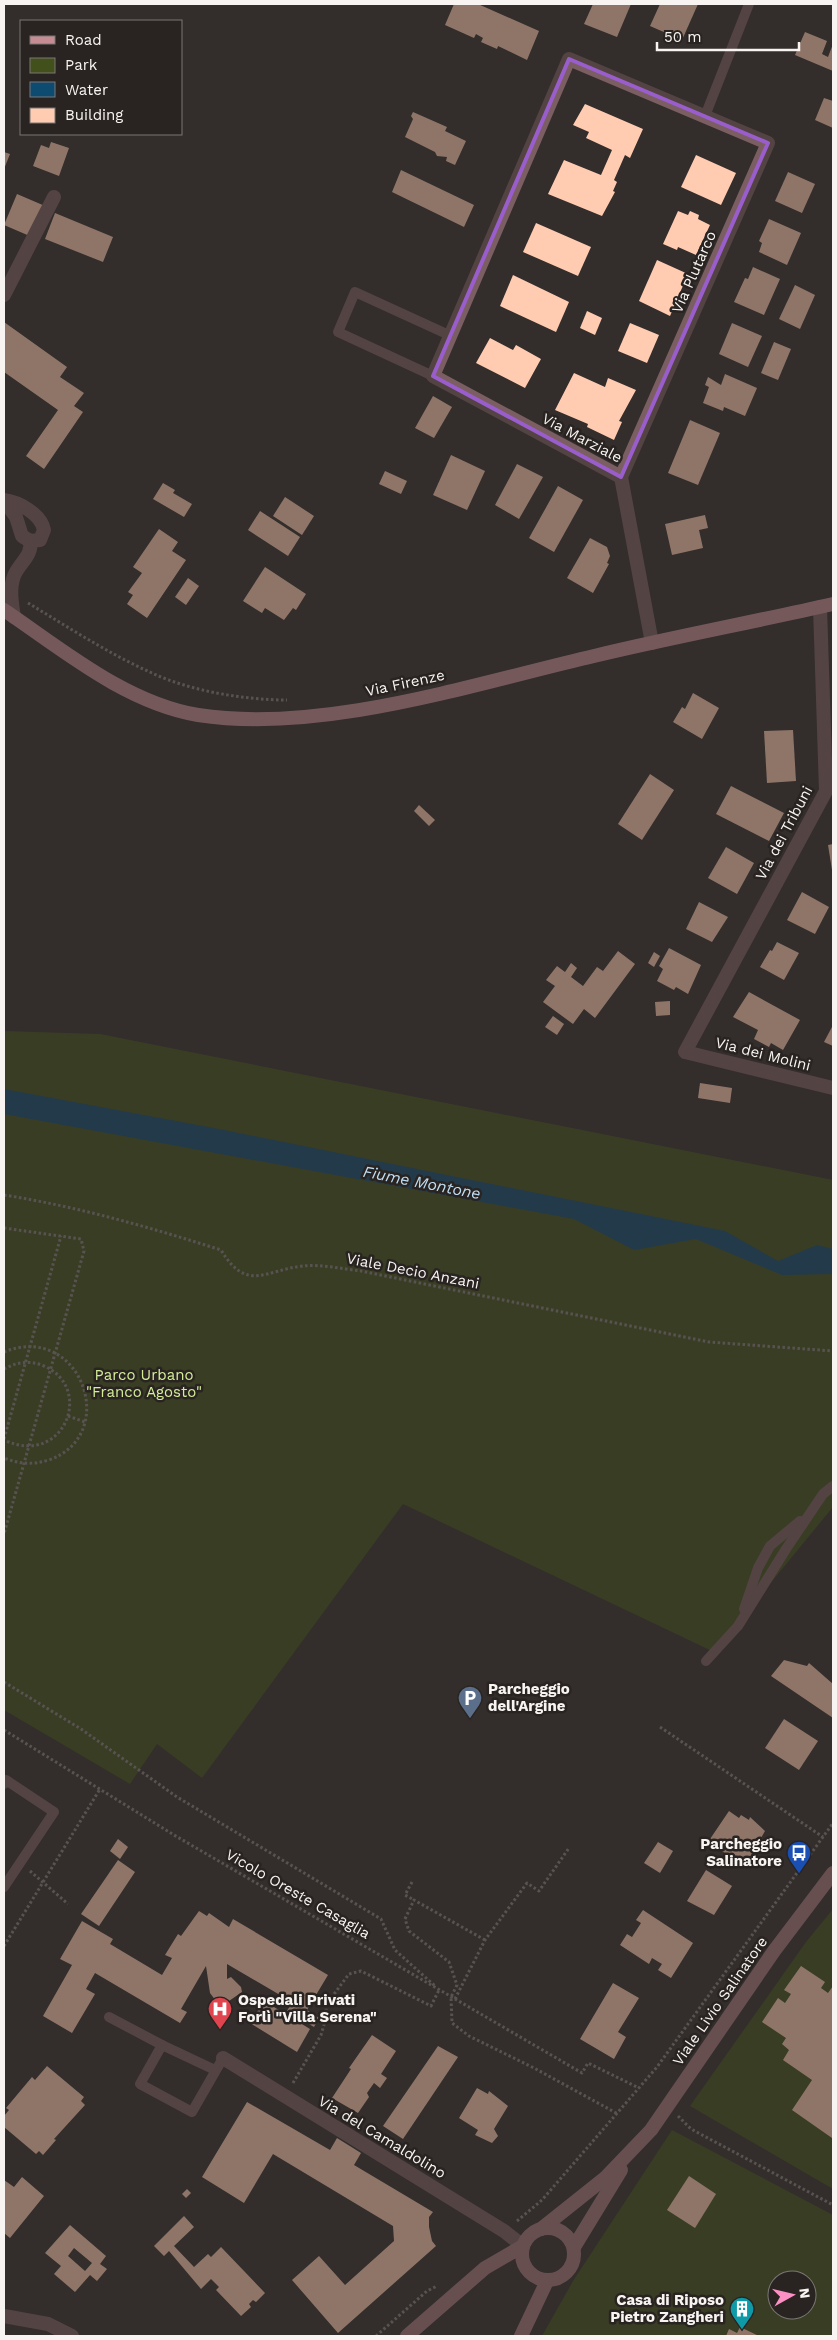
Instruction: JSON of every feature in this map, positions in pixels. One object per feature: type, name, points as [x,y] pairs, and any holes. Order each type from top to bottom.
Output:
[{"type":"main road","name":"Via Firenze","points":[[9,613],[105,678],[158,704],[198,715],[253,719],[372,707],[652,642],[826,605]]},
{"type":"main road","name":"Viale Livio Salinatore","points":[[541,2228],[605,2178],[651,2130],[774,1951],[833,1873]]},
{"type":"main road","name":"Viale Livio Salinatore","points":[[574,2247],[634,2148]]},
{"type":"main road","points":[[541,2228],[558,2229],[570,2240],[574,2247],[575,2256],[569,2271],[559,2278],[547,2281],[532,2275],[526,2269],[522,2254],[527,2238],[541,2228]]},
{"type":"main road","points":[[407,2336],[485,2268],[523,2246]]},
{"type":"main road","points":[[520,2336],[547,2281]]},
{"type":"street","name":"Via Plutarco","points":[[449,335],[569,59],[768,143],[621,477]]},
{"type":"street","points":[[4,295],[54,197]]},
{"type":"street","points":[[433,376],[449,335]]},
{"type":"street","name":"Via Marziale","points":[[433,376],[621,477],[652,642]]},
{"type":"street","points":[[4,500],[13,501],[26,509],[43,524],[44,534],[40,540],[30,541],[22,536],[16,517],[4,500]]},
{"type":"street","points":[[9,613],[13,577],[31,552],[30,541]]},
{"type":"street","name":"Via dei Tribuni","points":[[685,1052],[830,794],[826,605]]},
{"type":"street","name":"Via dei Molini","points":[[685,1052],[833,1088]]},
{"type":"street","name":"Via del Camaldolino","points":[[224,2058],[504,2231],[523,2246]]},
{"type":"street","points":[[4,2316],[48,2324],[72,2336]]},
{"type":"lane","points":[[704,116],[749,4]]},
{"type":"lane","name":"Via Marziale","points":[[433,376],[338,332],[341,324],[355,292],[449,335]]},
{"type":"lane","points":[[706,1661],[738,1626],[823,1494],[833,1486]]},
{"type":"lane","points":[[738,1626],[758,1568],[770,1546],[812,1511]]},
{"type":"lane","points":[[4,1784],[6,1780],[54,1812],[4,1887]]},
{"type":"lane","points":[[109,2017],[215,2070]]},
{"type":"lane","points":[[162,2045],[140,2084],[192,2112],[215,2070],[224,2058]]},
{"type":"path","points":[[24,600],[153,674],[216,692],[268,700],[293,700]]},
{"type":"path","name":"Viale Decio Anzani","points":[[4,1194],[137,1223],[221,1250],[229,1264],[243,1275],[265,1275],[303,1266],[361,1271],[709,1342],[833,1351]]},
{"type":"path","points":[[4,1228],[81,1239],[84,1251],[4,1534]]},
{"type":"path","points":[[4,1369],[12,1364],[25,1362],[38,1363],[50,1368],[60,1377],[67,1389],[70,1402],[68,1416],[63,1428],[54,1438],[42,1445],[28,1447],[15,1445],[4,1440],[25,1362],[60,1236]]},
{"type":"path","points":[[4,1352],[14,1347],[30,1346],[55,1352],[79,1374],[85,1389],[87,1405],[85,1422],[78,1436],[68,1449],[55,1458],[40,1463],[24,1464],[4,1458]]},
{"type":"path","points":[[68,1416],[85,1422]]},
{"type":"path","points":[[4,1682],[81,1729],[177,1797],[382,1919],[395,1950],[439,1990],[431,2006],[361,1971],[349,1974],[326,2005],[326,2018],[321,2035],[285,2097]]},
{"type":"path","points":[[660,1727],[824,1837]]},
{"type":"path","name":"Vicolo Oreste Casaglia","points":[[4,1730],[439,1990],[582,2073],[588,2063],[639,2088]]},
{"type":"path","points":[[4,1946],[100,1788]]},
{"type":"path","points":[[414,1900],[405,1919],[409,1931],[449,1962],[456,1984],[453,1998],[452,2023],[469,2036],[534,2068],[618,2114],[833,1823]]},
{"type":"path","points":[[453,1998],[485,1940],[527,1882],[539,1891],[569,1848]]},
{"type":"path","points":[[43,1881],[68,1904]]},
{"type":"path","points":[[412,1882],[404,1894],[485,1940]]},
{"type":"path","points":[[691,2129],[833,2206]]},
{"type":"highlighted area","points":[[569,59],[768,143],[621,477],[433,376]]},
{"type":"green space","name":"Parco Urbano \"Franco Agosto\"","points":[[4,1031],[100,1034],[833,1180],[833,1507],[714,1652],[403,1504],[202,1778],[157,1744],[130,1784],[4,1710]]},
{"type":"green space","points":[[833,1909],[833,2189],[690,2106],[806,1942]]},
{"type":"green space","points":[[672,2130],[833,2215],[833,2336],[542,2336],[573,2281]]},
{"type":"water","name":"Fiume Montone","points":[[4,1089],[219,1129],[725,1231],[778,1261],[817,1245],[833,1249],[833,1274],[782,1275],[696,1239],[634,1250],[574,1219],[4,1114]]},
{"type":"building","points":[[454,4],[478,4],[539,31],[527,60],[498,46],[497,49],[481,42],[483,38],[476,34],[474,38],[445,25]]},
{"type":"building","points":[[593,4],[631,4],[617,37],[584,24]]},
{"type":"building","points":[[660,4],[698,4],[682,40],[650,26]]},
{"type":"building","points":[[805,32],[827,41],[822,54],[828,57],[833,44],[833,71],[795,55]]},
{"type":"building","points":[[824,98],[833,101],[833,128],[815,120]]},
{"type":"building","points":[[585,104],[643,129],[630,158],[625,155],[614,180],[617,182],[613,191],[615,192],[602,216],[548,194],[564,160],[601,175],[612,150],[586,138],[589,132],[573,125]]},
{"type":"building","points":[[413,112],[447,127],[445,131],[466,141],[455,165],[446,161],[447,157],[437,156],[435,152],[405,137],[413,119],[411,116]]},
{"type":"building","points":[[51,142],[69,148],[59,176],[33,166],[41,145],[49,148]]},
{"type":"building","points":[[4,152],[10,154],[4,169]]},
{"type":"building","points":[[696,155],[736,173],[721,205],[681,187]]},
{"type":"building","points":[[401,170],[474,205],[464,227],[392,192]]},
{"type":"building","points":[[788,172],[815,184],[802,213],[775,201]]},
{"type":"building","points":[[17,194],[45,206],[32,237],[4,225]]},
{"type":"building","points":[[678,211],[688,215],[690,211],[699,215],[698,219],[710,225],[696,255],[678,247],[677,250],[663,244]]},
{"type":"building","points":[[55,213],[113,237],[103,262],[45,239]]},
{"type":"building","points":[[769,219],[801,233],[787,265],[759,252],[762,243],[759,241]]},
{"type":"building","points":[[536,223],[591,247],[578,276],[523,252]]},
{"type":"building","points":[[657,260],[688,274],[670,316],[639,301]]},
{"type":"building","points":[[753,267],[780,279],[764,315],[734,302],[745,278],[748,279]]},
{"type":"building","points":[[513,275],[569,302],[556,332],[500,306]]},
{"type":"building","points":[[795,285],[815,295],[800,329],[779,319]]},
{"type":"building","points":[[587,311],[602,318],[595,335],[580,328]]},
{"type":"building","points":[[4,322],[67,367],[60,377],[84,393],[74,406],[83,412],[44,469],[26,456],[58,410],[4,372]]},
{"type":"building","points":[[630,323],[659,335],[647,363],[618,351]]},
{"type":"building","points":[[732,323],[762,336],[748,367],[719,354]]},
{"type":"building","points":[[490,338],[513,350],[516,345],[541,359],[525,388],[476,363]]},
{"type":"building","points":[[774,342],[791,349],[778,380],[761,373]]},
{"type":"building","points":[[574,373],[605,387],[608,378],[636,390],[619,421],[622,422],[614,440],[587,427],[588,424],[555,410]]},
{"type":"building","points":[[725,374],[757,388],[745,416],[724,407],[723,411],[703,403],[709,387],[705,385],[708,377],[721,385]]},
{"type":"building","points":[[433,396],[452,407],[434,438],[415,428]]},
{"type":"building","points":[[690,420],[720,433],[698,485],[668,473]]},
{"type":"building","points":[[451,455],[485,471],[467,510],[433,495]]},
{"type":"building","points":[[517,464],[543,477],[519,519],[495,505]]},
{"type":"building","points":[[385,471],[407,481],[401,494],[379,484]]},
{"type":"building","points":[[163,483],[175,490],[173,493],[192,504],[184,517],[153,499]]},
{"type":"building","points":[[558,486],[583,500],[554,552],[529,538]]},
{"type":"building","points":[[285,497],[314,516],[302,535],[273,516]]},
{"type":"building","points":[[260,511],[300,537],[288,556],[248,530]]},
{"type":"building","points":[[705,515],[708,528],[699,530],[703,548],[672,555],[665,524]]},
{"type":"building","points":[[159,529],[178,542],[172,551],[186,560],[147,618],[127,604],[133,595],[128,592],[142,573],[133,567]]},
{"type":"building","points":[[590,538],[607,547],[610,556],[607,563],[609,564],[593,593],[567,578]]},
{"type":"building","points":[[265,567],[306,594],[296,610],[293,608],[284,620],[265,608],[262,613],[243,601]]},
{"type":"building","points":[[188,578],[199,586],[186,605],[175,597]]},
{"type":"building","points":[[693,693],[719,708],[702,739],[673,722],[682,707],[685,709]]},
{"type":"building","points":[[793,730],[796,781],[767,783],[764,731]]},
{"type":"building","points":[[650,774],[674,790],[642,840],[618,824]]},
{"type":"building","points":[[731,786],[784,813],[769,841],[716,814]]},
{"type":"building","points":[[419,805],[435,820],[429,826],[414,811]]},
{"type":"building","points":[[833,844],[833,870],[832,870],[828,845]]},
{"type":"building","points":[[726,847],[754,863],[737,894],[708,878]]},
{"type":"building","points":[[802,892],[829,907],[815,934],[787,920]]},
{"type":"building","points":[[699,902],[728,917],[712,942],[686,929]]},
{"type":"building","points":[[777,942],[799,953],[784,980],[760,967]]},
{"type":"building","points":[[669,948],[701,965],[688,994],[676,987],[674,990],[657,981],[663,969],[659,966]]},
{"type":"building","points":[[618,951],[635,964],[595,1018],[584,1009],[573,1024],[543,1002],[555,986],[546,980],[557,966],[565,972],[571,963],[577,968],[571,977],[583,986],[597,967],[603,971]]},
{"type":"building","points":[[654,952],[660,956],[654,967],[648,963]]},
{"type":"building","points":[[749,992],[800,1020],[783,1050],[771,1043],[769,1047],[754,1039],[758,1030],[733,1017]]},
{"type":"building","points":[[670,1001],[670,1015],[656,1016],[655,1002]]},
{"type":"building","points":[[553,1016],[564,1024],[557,1035],[545,1027]]},
{"type":"building","points":[[833,1025],[833,1046],[824,1042]]},
{"type":"building","points":[[700,1083],[732,1088],[730,1103],[698,1098]]},
{"type":"building","points":[[784,1660],[807,1666],[809,1663],[833,1684],[833,1718],[771,1676]]},
{"type":"building","points":[[784,1719],[818,1741],[799,1770],[765,1748]]},
{"type":"building","points":[[729,1811],[739,1818],[741,1815],[749,1820],[750,1817],[765,1831],[761,1838],[763,1839],[745,1866],[708,1842]]},
{"type":"building","points":[[118,1839],[128,1847],[120,1859],[110,1851]]},
{"type":"building","points":[[658,1842],[673,1851],[660,1873],[644,1863]]},
{"type":"building","points":[[118,1860],[135,1872],[99,1926],[81,1914]]},
{"type":"building","points":[[706,1870],[732,1886],[714,1915],[687,1901]]},
{"type":"building","points":[[643,1910],[693,1943],[671,1978],[658,1970],[662,1964],[652,1958],[649,1964],[620,1945],[627,1934],[632,1937],[641,1923],[636,1920]]},
{"type":"building","points":[[199,1911],[207,1916],[209,1913],[229,1927],[233,1919],[328,1975],[307,2010],[319,2018],[314,2027],[287,2011],[292,2002],[227,1964],[227,1979],[231,1977],[241,1987],[242,1992],[229,2001],[216,2001],[210,1993],[206,1966],[181,2009],[187,2012],[180,2023],[95,1973],[86,1989],[95,1994],[72,2033],[43,2016],[72,1965],[60,1959],[82,1921],[113,1939],[110,1944],[162,1975],[172,1958],[165,1955],[178,1934],[181,1936]]},
{"type":"building","points":[[801,1966],[825,1982],[821,1988],[828,1993],[833,1986],[832,2138],[792,2110],[812,2080],[783,2060],[789,2050],[782,2044],[786,2038],[762,2022],[778,1998],[785,2003],[791,1994],[784,1990]]},
{"type":"building","points":[[613,1983],[639,1998],[618,2032],[626,2037],[614,2059],[580,2039]]},
{"type":"building","points":[[264,2001],[310,2029],[297,2052],[250,2023]]},
{"type":"building","points":[[372,2035],[396,2051],[381,2074],[387,2078],[380,2088],[374,2083],[367,2093],[369,2097],[358,2113],[332,2098],[351,2069],[349,2068]]},
{"type":"building","points":[[438,2046],[458,2057],[403,2139],[383,2126]]},
{"type":"building","points":[[47,2066],[84,2097],[81,2101],[85,2105],[54,2139],[56,2140],[43,2155],[39,2151],[36,2154],[4,2127],[4,2116],[9,2110],[6,2108],[32,2077],[35,2080]]},
{"type":"building","points":[[477,2088],[488,2094],[489,2091],[508,2106],[494,2129],[498,2136],[492,2143],[475,2135],[478,2130],[459,2118]]},
{"type":"building","points":[[247,2102],[330,2150],[337,2138],[361,2153],[354,2165],[433,2212],[429,2217],[429,2227],[432,2241],[436,2246],[338,2333],[292,2280],[319,2256],[345,2285],[394,2241],[393,2226],[273,2154],[244,2203],[202,2177]]},
{"type":"building","points":[[689,2176],[716,2194],[695,2228],[667,2210]]},
{"type":"building","points":[[22,2177],[44,2196],[10,2238],[4,2233],[4,2180],[14,2187]]},
{"type":"building","points":[[187,2189],[191,2193],[186,2198],[182,2194]]},
{"type":"building","points":[[184,2216],[194,2227],[174,2246],[194,2267],[208,2254],[211,2257],[221,2247],[265,2293],[256,2302],[253,2300],[249,2304],[251,2307],[241,2316],[216,2290],[219,2287],[211,2279],[201,2289],[169,2251],[164,2256],[154,2246]]},
{"type":"building","points":[[70,2225],[106,2256],[100,2264],[107,2269],[97,2281],[90,2275],[75,2292],[54,2274],[61,2266],[45,2253]],"holes":[[[74,2248],[92,2263],[85,2271],[68,2256]]]},
{"type":"building","name":"Casa di Riposo Pietro Zangheri","points":[[740,2327],[759,2336],[726,2336],[729,2329],[737,2333]]},
{"type":"place","name":"Parcheggio dell'Argine","points":[[470,1719]]},
{"type":"place","name":"Parcheggio Salinatore","points":[[799,1874]]},
{"type":"place","name":"Ospedali Privati Forlì \"Villa Serena\"","points":[[220,2030]]},
{"type":"place","name":"Casa di Riposo Pietro Zangheri","points":[[742,2330]]}]
